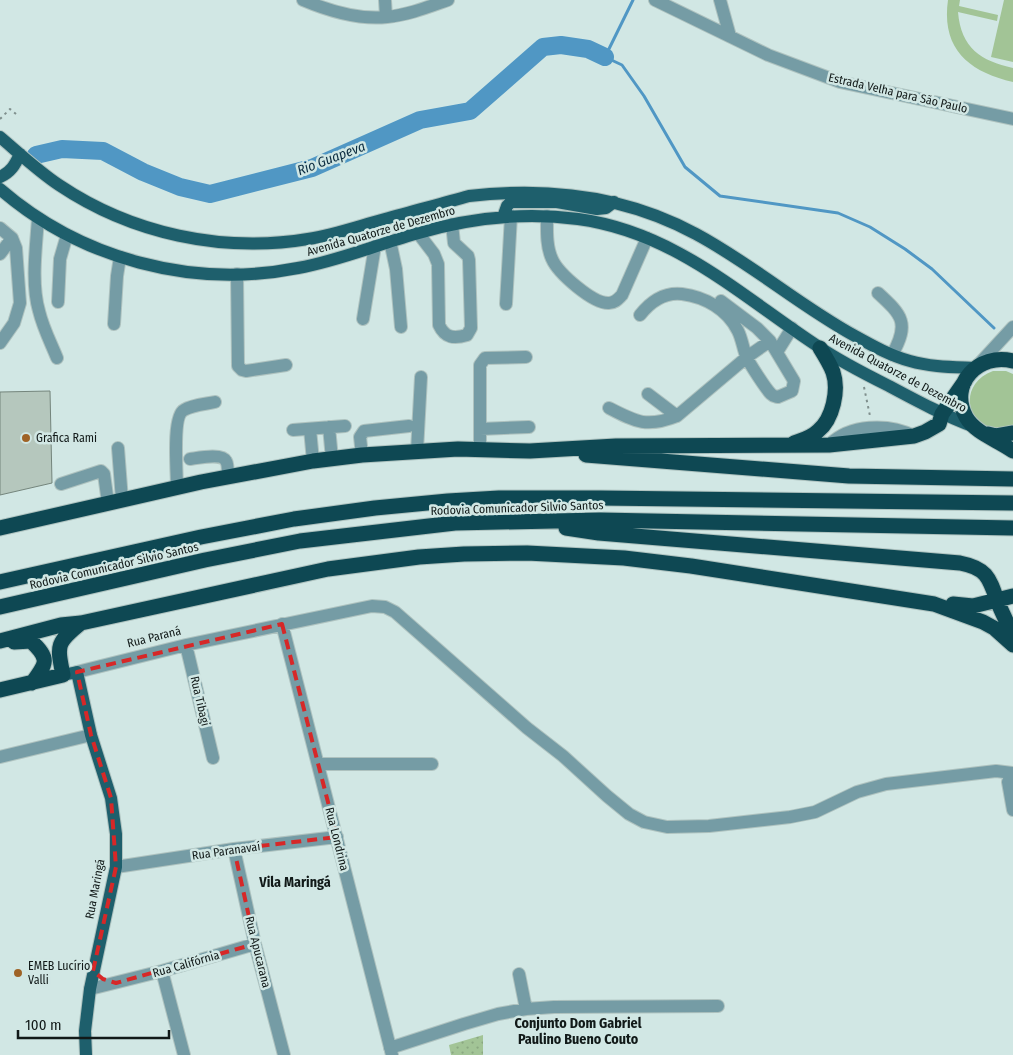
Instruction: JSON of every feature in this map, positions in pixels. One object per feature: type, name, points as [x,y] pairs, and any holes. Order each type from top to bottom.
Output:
[{"type":"highway","points":[[782,446],[808,438],[819,431],[831,410],[835,387],[833,374],[820,348]]},
{"type":"highway","points":[[530,451],[616,446],[830,446],[914,436],[932,429],[938,424],[942,414],[964,381],[977,366],[992,359],[1013,361]]},
{"type":"highway","points":[[964,381],[961,393],[962,406],[967,418],[980,430],[1013,451]]},
{"type":"highway","points":[[980,430],[996,436],[1013,433]]},
{"type":"highway","points":[[0,528],[177,487],[313,462],[362,455],[480,449],[530,451],[849,476],[1013,479]]},
{"type":"highway","name":"Rodovia Comunicador Silvio Santos","points":[[0,582],[201,537],[294,519],[375,508],[499,498],[1013,503]]},
{"type":"highway","name":"Rodovia Comunicador Silvio Santos","points":[[0,608],[205,560],[300,541],[455,523],[600,520],[1013,528]]},
{"type":"highway","points":[[524,522],[599,533],[972,565],[987,575],[1013,633]]},
{"type":"highway","points":[[0,642],[61,625],[81,623],[328,569],[372,562],[464,554],[536,554],[624,558],[691,566],[934,604],[984,622],[994,628],[1013,633]]},
{"type":"highway","points":[[934,604],[945,603],[973,606],[1013,596]]},
{"type":"highway","points":[[58,651],[63,639],[81,623]]},
{"type":"highway","points":[[0,642],[47,640],[52,642],[70,674]]},
{"type":"highway","points":[[31,641],[43,654],[45,661],[43,669],[32,683]]},
{"type":"highway","name":"Rua Paraná","points":[[0,690],[70,674]]},
{"type":"main road","name":"Avenida Quatorze de Dezembro","points":[[0,137],[58,184],[85,201],[115,216],[170,234],[220,242],[254,244],[310,239],[469,196],[511,192],[547,193],[614,202],[669,220],[696,234],[731,254],[829,322],[892,355],[923,364],[977,366]]},
{"type":"main road","points":[[0,177],[10,171],[16,164],[20,154]]},
{"type":"main road","name":"Avenida Quatorze de Dezembro","points":[[2,194],[38,219],[67,235],[120,257],[189,273],[254,274],[297,268],[333,260],[418,233],[478,219],[507,216],[546,216],[580,219],[618,228],[647,238],[688,257],[820,348],[861,372],[942,414],[980,430]]},
{"type":"main road","points":[[395,240],[401,224],[406,218],[466,204],[469,196]]},
{"type":"main road","points":[[507,216],[507,206],[511,202],[557,202],[602,209],[614,202]]},
{"type":"main road","name":"Rua Maringá","points":[[70,674],[111,798],[116,834],[116,867],[90,989],[85,1031],[86,1055]]},
{"type":"street","points":[[303,0],[352,16],[386,18],[419,10],[448,0]]},
{"type":"street","points":[[385,0],[386,18]]},
{"type":"street","name":"Estrada Velha para São Paulo","points":[[655,0],[776,58],[840,82],[1011,120]]},
{"type":"street","points":[[720,0],[730,36]]},
{"type":"street","points":[[506,304],[507,216]]},
{"type":"street","points":[[546,216],[548,245],[554,264],[592,298],[600,302],[616,302],[622,295],[647,238]]},
{"type":"street","points":[[38,219],[37,302],[57,358]]},
{"type":"street","points":[[418,233],[434,254],[438,264],[439,326],[443,334],[447,336],[467,335],[471,328],[470,266],[468,256],[454,244],[452,224]]},
{"type":"street","points":[[0,228],[12,238],[18,257],[20,303],[14,323],[0,343]]},
{"type":"street","points":[[58,302],[60,259],[67,235]]},
{"type":"street","points":[[0,254],[12,238]]},
{"type":"street","points":[[395,240],[402,327]]},
{"type":"street","points":[[363,319],[375,246]]},
{"type":"street","points":[[114,324],[120,257]]},
{"type":"street","points":[[237,274],[238,366],[246,371],[286,366]]},
{"type":"street","points":[[719,304],[731,285]]},
{"type":"street","points":[[878,292],[901,318],[902,324],[896,348],[892,355]]},
{"type":"street","points":[[640,315],[648,305],[664,296],[679,294],[694,296],[719,304],[757,328],[770,341],[794,381],[792,391],[778,397],[771,394],[747,357],[738,330],[719,304]]},
{"type":"street","points":[[977,366],[1013,327]]},
{"type":"street","points":[[777,352],[792,328]]},
{"type":"street","points":[[609,408],[635,422],[659,422],[677,416],[747,357],[770,341]]},
{"type":"street","points":[[480,449],[480,365],[482,360],[485,358],[526,357]]},
{"type":"street","points":[[418,452],[421,377]]},
{"type":"street","points":[[648,394],[677,416]]},
{"type":"street","points":[[177,487],[179,414],[184,410],[215,402]]},
{"type":"street","points":[[293,430],[345,426]]},
{"type":"street","points":[[362,455],[360,437],[364,431],[409,426]]},
{"type":"street","points":[[329,427],[332,459]]},
{"type":"street","points":[[480,429],[529,427]]},
{"type":"street","points":[[830,446],[843,434],[873,428],[897,428],[914,436]]},
{"type":"street","points":[[310,429],[313,462]]},
{"type":"street","points":[[115,502],[118,448]]},
{"type":"street","points":[[190,459],[218,456],[223,458],[226,461],[228,477]]},
{"type":"street","points":[[62,484],[101,472],[104,474],[115,502]]},
{"type":"street","name":"Rua Paraná","points":[[70,674],[186,645],[282,624],[372,606],[385,607],[396,612],[526,728],[563,756],[607,796],[629,814],[644,822],[667,827],[709,826],[790,818],[815,812],[857,792],[886,784],[996,771],[1011,776]]},
{"type":"street","name":"Rua Londrina","points":[[282,624],[391,1051]]},
{"type":"street","name":"Rua Tibagi","points":[[186,645],[213,758]]},
{"type":"street","points":[[0,757],[91,735]]},
{"type":"street","points":[[318,764],[432,764]]},
{"type":"street","points":[[1011,776],[1012,803]]},
{"type":"street","name":"Rua Paranavaí","points":[[116,867],[234,849],[337,837]]},
{"type":"street","name":"Rua Apucarana","points":[[234,849],[255,944],[284,1055]]},
{"type":"street","name":"Rua Califórnia","points":[[90,989],[162,971],[255,944]]},
{"type":"street","points":[[93,971],[102,979],[116,982]]},
{"type":"street","points":[[162,971],[184,1055]]},
{"type":"street","points":[[519,974],[526,1009]]},
{"type":"street","points":[[391,1051],[464,1024],[498,1014],[526,1009],[718,1006]]},
{"type":"path","points":[[0,119],[10,109],[16,114]]},
{"type":"path","points":[[861,372],[873,428]]},
{"type":"highlighted area","points":[[282,624],[337,837],[234,849],[255,944],[116,983],[103,979],[93,971],[116,867],[111,798],[91,735],[77,672]]},
{"type":"green space","points":[[948,0],[960,0],[959,6],[998,15],[997,21],[958,12],[963,35],[968,44],[982,57],[1013,68],[1013,82],[983,72],[961,56],[949,32],[947,17]]},
{"type":"green space","points":[[1004,0],[1013,0],[1013,62],[991,57]]},
{"type":"green space","points":[[993,371],[1006,371],[1013,374],[1013,428],[999,431],[987,428],[978,421],[972,411],[970,400],[972,389],[980,379]]},
{"type":"green space","points":[[483,1035],[483,1055],[451,1055],[449,1045]]},
{"type":"building","name":"Grafica Rami","points":[[50,391],[52,483],[0,495],[0,392]]},
{"type":"waterway","points":[[633,0],[605,57],[622,65],[644,96],[685,167],[720,196],[838,213],[870,227],[932,269],[994,328]]},
{"type":"waterway","name":"Rio Guapeva","points":[[36,155],[62,149],[103,151],[143,172],[180,187],[210,194],[312,168],[420,120],[470,111],[543,47],[561,45],[588,49],[605,57]]},
{"type":"place","name":"Grafica Rami","points":[[26,438]]},
{"type":"place","name":"EMEB Lucírio Valli","points":[[18,973]]},
{"type":"district","name":"Vila Maringá","points":[[295,882]]},
{"type":"district","name":"Conjunto Dom Gabriel Paulino Bueno Couto","points":[[578,1032]]}]
